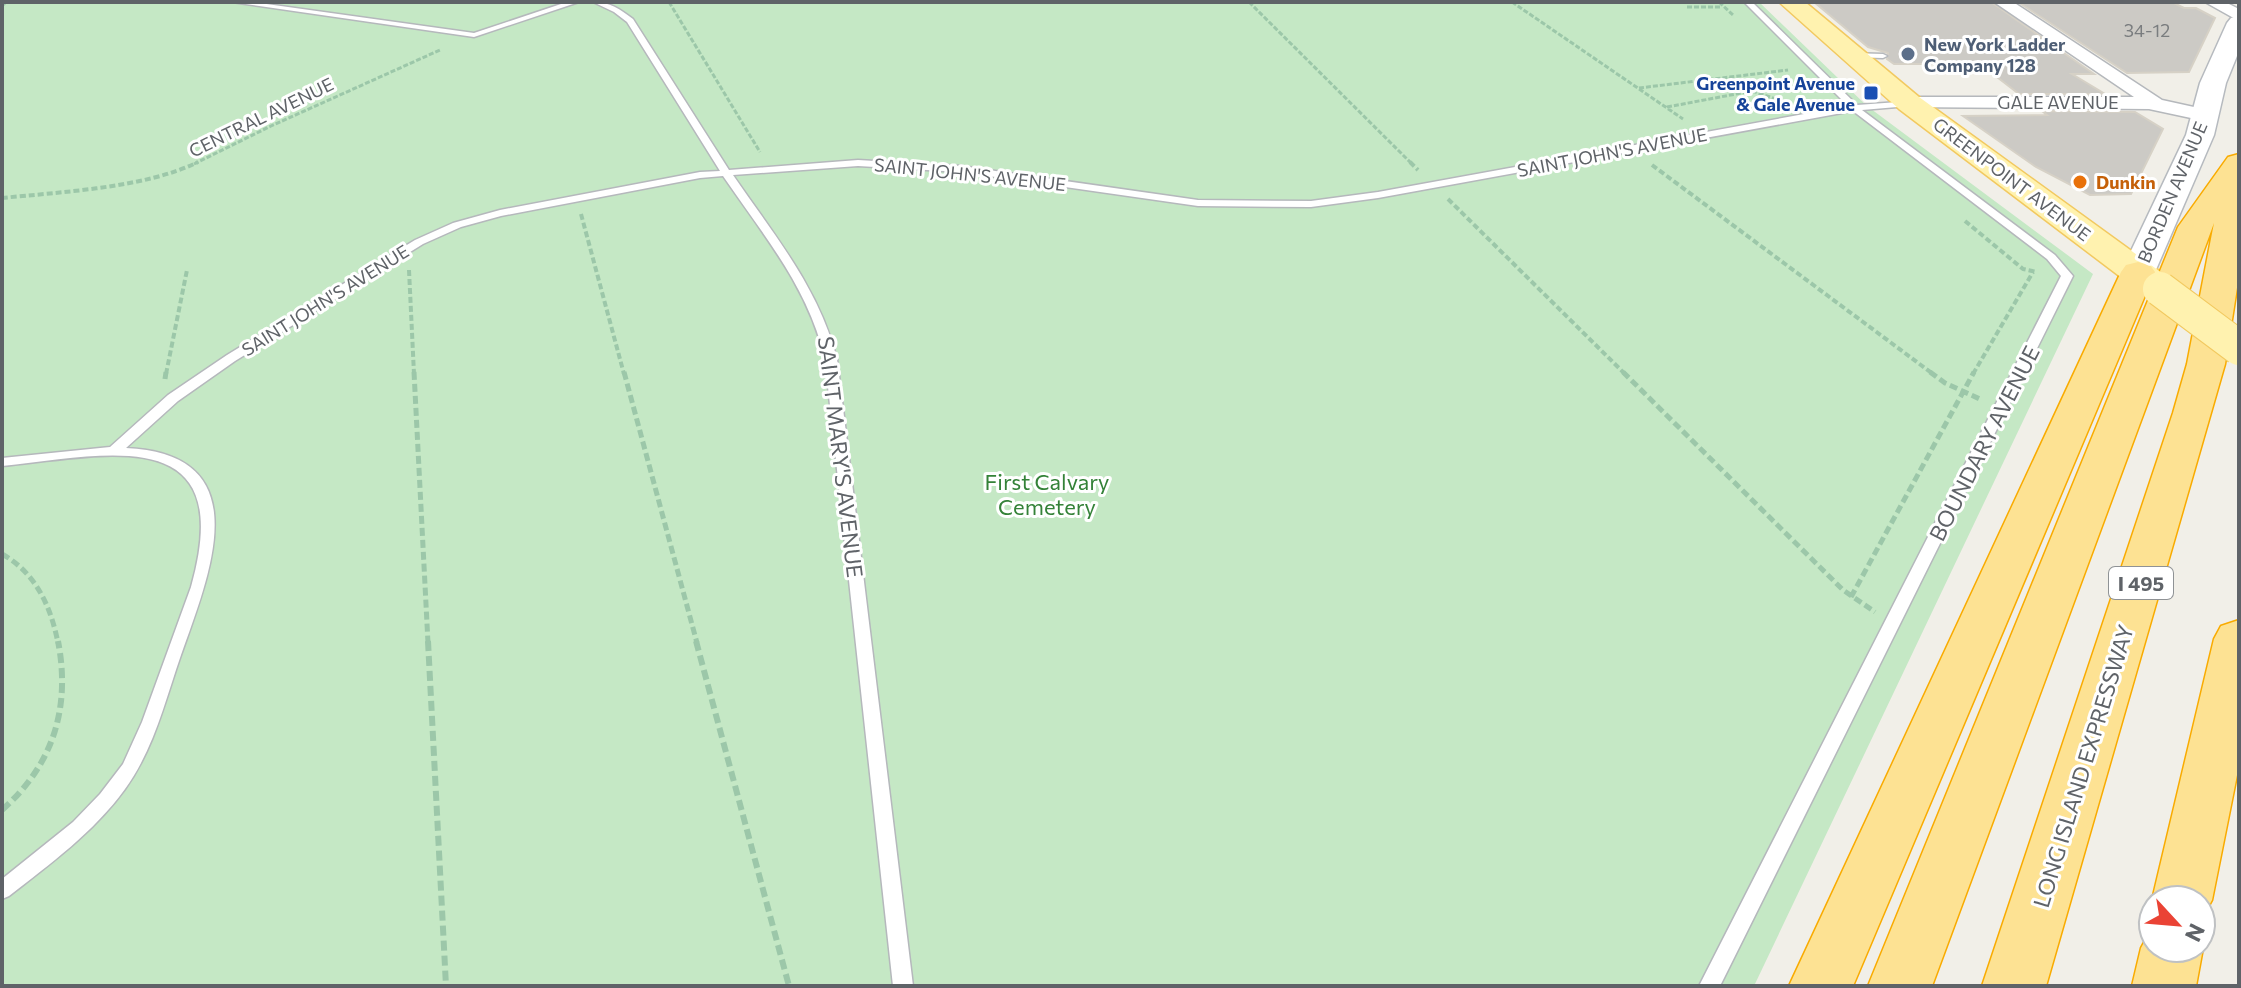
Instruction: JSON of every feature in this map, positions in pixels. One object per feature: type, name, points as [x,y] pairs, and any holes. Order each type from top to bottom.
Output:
[{"type":"highway","points":[[1900,986],[2149,352],[2195,227],[2239,163]]},
{"type":"highway","name":"LONG ISLAND EXPRESSWAY","points":[[2014,986],[2193,413],[2206,364],[2239,172]]},
{"type":"highway","points":[[1821,986],[2149,280]]},
{"type":"highway","points":[[2185,884],[2239,639]]},
{"type":"highway","points":[[2164,986],[2169,964]]},
{"type":"main road","name":"GREENPOINT AVENUE","points":[[1791,2],[1909,103],[2239,348]]},
{"type":"main road","name":"BORDEN AVENUE","points":[[2149,280],[2200,135],[2213,83],[2239,23]]},
{"type":"street","points":[[2002,2],[2155,103]]},
{"type":"street","points":[[2213,2],[2239,16]]},
{"type":"street","name":"GALE AVENUE","points":[[1909,103],[2155,103],[2205,115]]},
{"type":"lane","points":[[236,2],[474,35],[575,2]]},
{"type":"lane","name":"SAINT MARY'S AVENUE","points":[[597,2],[628,17],[726,173],[817,308],[828,340],[903,986]]},
{"type":"lane","name":"BOUNDARY AVENUE","points":[[1709,986],[2065,285],[2066,272],[2051,257],[1854,108],[1748,2]]},
{"type":"lane","points":[[1852,55],[1883,56]]},
{"type":"lane","name":"SAINT JOHN'S AVENUE","points":[[112,453],[173,398],[231,358],[405,250],[457,225],[687,176],[858,163],[930,166],[1152,198],[1243,205],[1337,202],[1854,108],[1909,103]]},
{"type":"lane","points":[[2,462],[112,453],[168,459],[193,477],[206,511],[207,548],[203,568],[142,743],[122,781],[69,835],[2,890]]},
{"type":"path","points":[[2,6],[6,2]]},
{"type":"path","points":[[669,2],[771,170]]},
{"type":"path","points":[[1249,2],[1851,597],[1893,623]]},
{"type":"path","points":[[1512,2],[1706,134]]},
{"type":"path","points":[[1687,7],[1724,7]]},
{"type":"path","name":"CENTRAL AVENUE","points":[[2,198],[88,189],[181,171],[271,126],[474,35]]},
{"type":"path","points":[[1638,89],[1789,70]]},
{"type":"path","points":[[1666,107],[1752,91],[1729,77]]},
{"type":"path","points":[[1649,162],[1962,393],[2002,408]]},
{"type":"path","points":[[576,198],[789,986]]},
{"type":"path","points":[[405,250],[408,258],[446,986]]},
{"type":"path","points":[[173,398],[161,396],[187,270]]},
{"type":"path","points":[[1851,597],[1962,393],[2033,272]]},
{"type":"path","points":[[2,554],[24,570],[43,599],[62,669],[58,713],[46,757],[35,777],[2,810]]},
{"type":"green space","name":"First Calvary Cemetery","points":[[2,2],[1759,2],[1867,106],[2093,274],[1754,986],[2,986]]},
{"type":"building","points":[[1814,2],[1991,2],[2094,74],[2072,74],[2105,94],[2019,94],[1980,64],[1894,64],[1887,59],[1888,53],[1868,47]]},
{"type":"building","points":[[2018,2],[2172,2],[2184,8],[2196,8],[2215,18],[2189,72],[2127,73]]},
{"type":"building","points":[[2042,111],[2135,112],[2163,129],[2131,194],[2090,195],[2036,167],[1963,116],[2047,115]]},
{"type":"place","name":"New York Ladder Company 128","points":[[1908,54]]},
{"type":"place","name":"Greenpoint Avenue & Gale Avenue","points":[[1871,93]]},
{"type":"place","name":"Dunkin","points":[[2080,182]]}]
